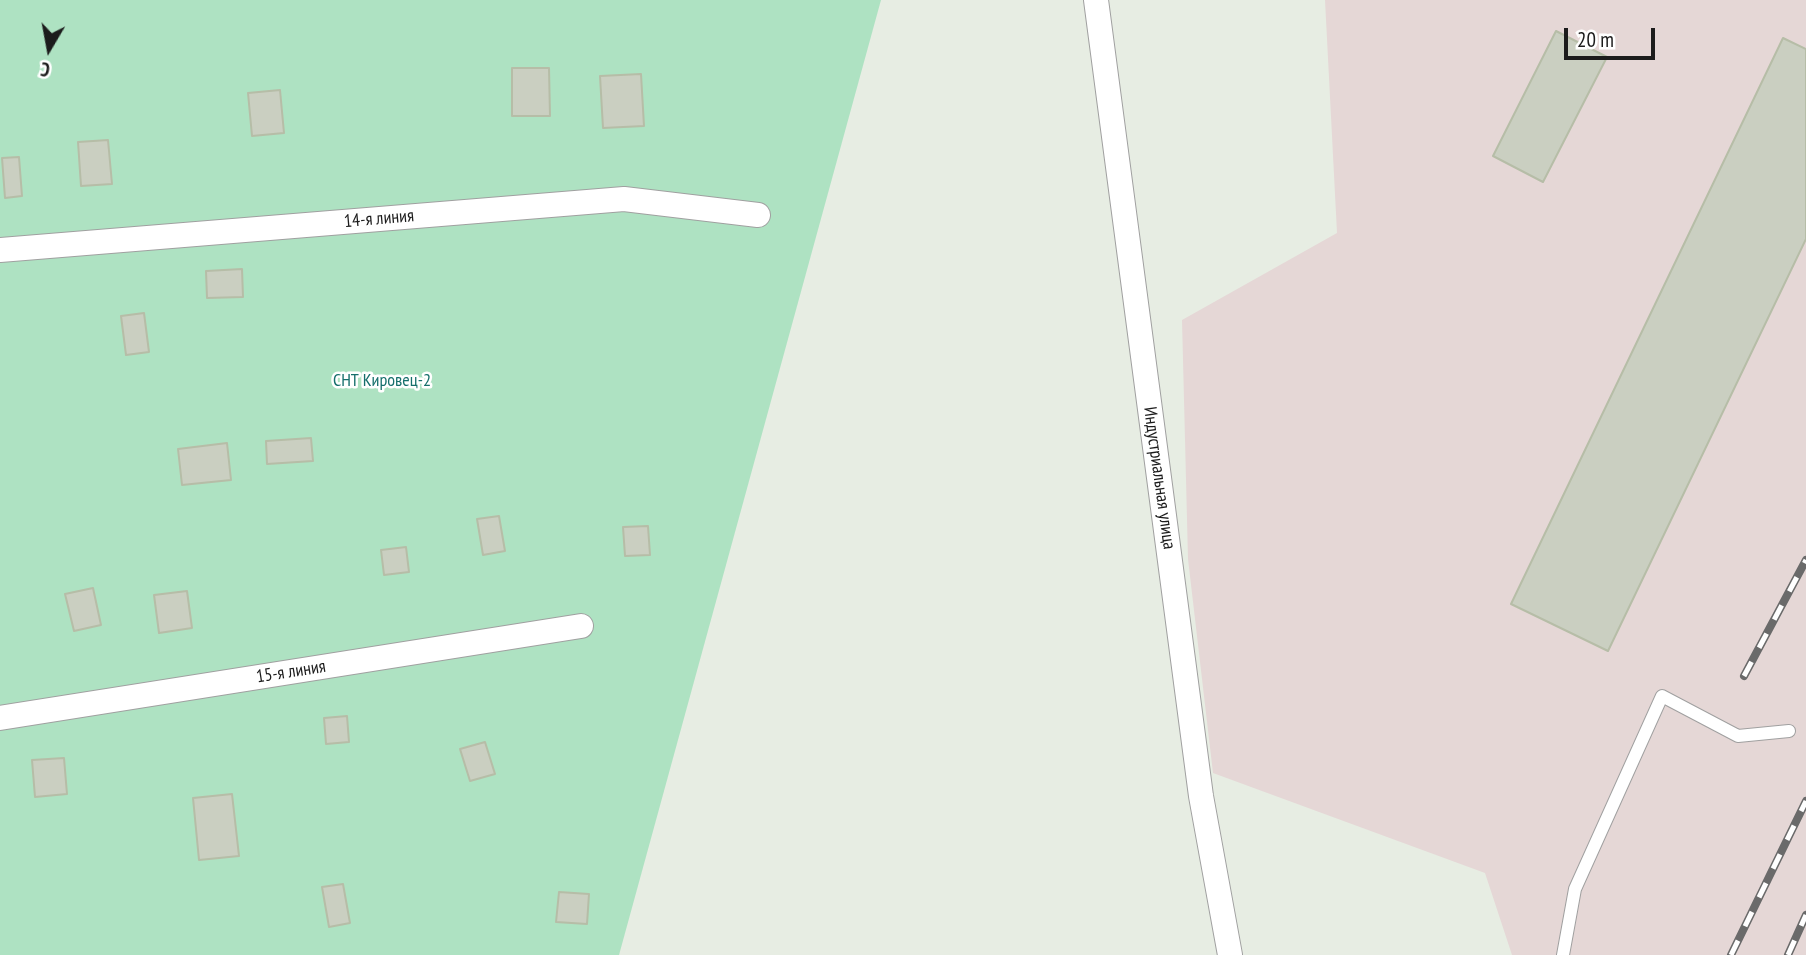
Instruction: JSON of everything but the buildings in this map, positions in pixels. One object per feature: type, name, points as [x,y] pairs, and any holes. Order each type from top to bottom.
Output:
[{"type":"street","name":"Индустриальная улица","points":[[1096,0],[1201,796],[1230,955]]},
{"type":"street","name":"14-я линия","points":[[0,250],[624,199],[758,215]]},
{"type":"street","name":"15-я линия","points":[[0,718],[581,626]]},
{"type":"lane","points":[[1563,955],[1575,888],[1662,696],[1738,736],[1789,731]]},
{"type":"shaded area","points":[[1325,0],[1806,0],[1806,955],[1512,955],[1485,873],[1213,773],[1188,559],[1182,320],[1337,233]]},
{"type":"green space","name":"СНТ Кировец-2","points":[[0,0],[881,0],[619,955],[0,955]]},
{"type":"railway","points":[[1744,676],[1806,560]]},
{"type":"railway","points":[[1731,955],[1806,801]]},
{"type":"railway","points":[[1788,955],[1806,915]]}]
